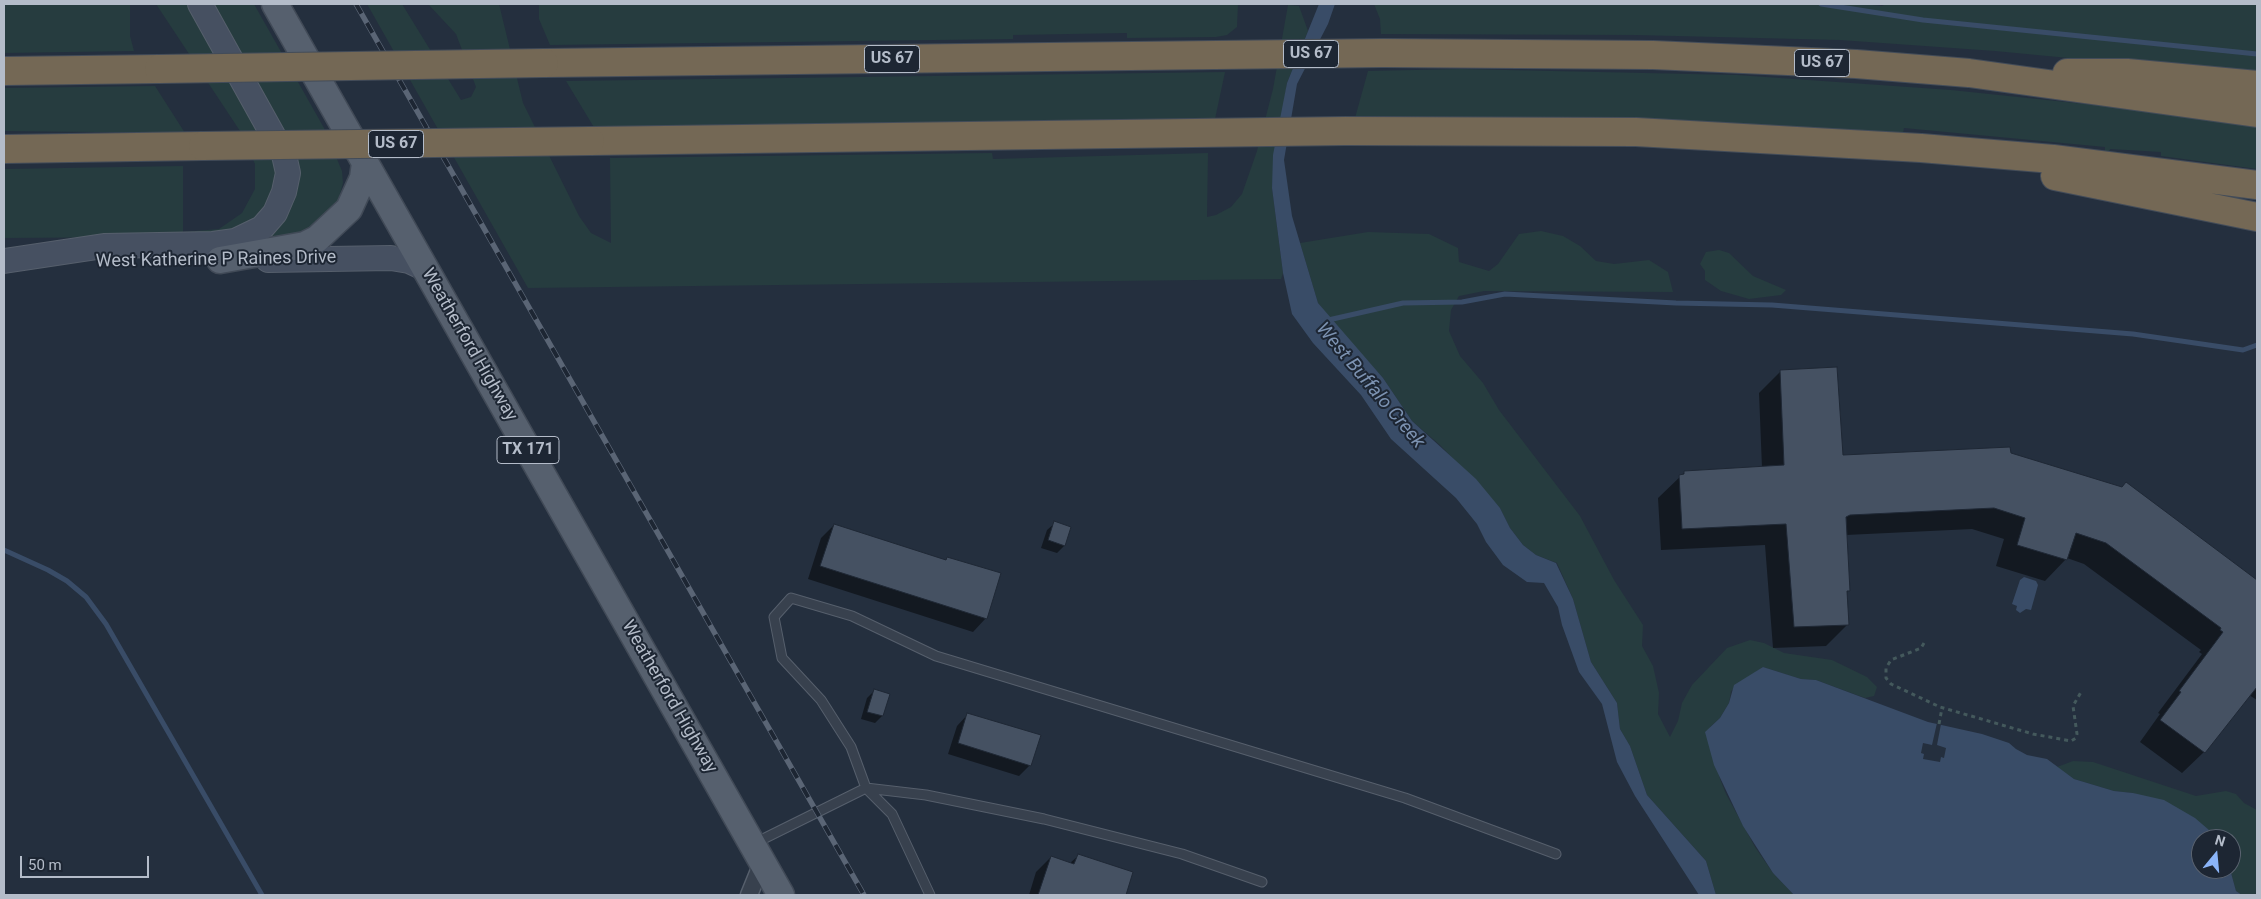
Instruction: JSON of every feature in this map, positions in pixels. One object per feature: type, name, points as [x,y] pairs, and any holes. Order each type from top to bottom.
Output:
[{"type":"highway","name":"US 67","points":[[4,71],[1239,54],[1653,55],[1856,64],[1969,73],[2257,113]]},
{"type":"highway","points":[[1969,73],[2127,73],[2257,86]]},
{"type":"highway","name":"US 67","points":[[4,149],[1345,131],[1636,132],[1922,148],[2053,159],[2257,185]]},
{"type":"highway","points":[[1922,148],[2257,217]]},
{"type":"main road","points":[[4,262],[104,246],[212,244],[236,241],[262,228],[276,213],[284,192],[288,173],[284,155],[200,4]]},
{"type":"main road","name":"Weatherford Highway","points":[[275,4],[781,895]]},
{"type":"main road","points":[[220,260],[305,245],[318,239],[349,209],[363,178],[365,162]]},
{"type":"main road","name":"West Katherine P Raines Drive","points":[[4,262],[391,258],[409,261],[426,269]]},
{"type":"street","points":[[749,895],[757,854]]},
{"type":"lane","points":[[930,895],[892,814],[866,788],[851,747],[821,700],[782,658],[774,617],[791,598],[852,616],[936,656],[1405,798],[1556,854]]},
{"type":"lane","points":[[757,854],[866,788],[926,795],[1044,819],[1182,854],[1262,882]]},
{"type":"path","points":[[1924,643],[1921,648],[1891,660],[1886,668],[1886,678],[1890,684],[1942,708],[2046,737],[2071,741],[2076,738],[2073,710],[2081,692]]},
{"type":"path","points":[[1939,724],[1942,708]]},
{"type":"green space","points":[[4,4],[130,4],[130,36],[134,51],[4,53]]},
{"type":"green space","points":[[156,4],[191,4],[278,165],[276,197],[242,233],[152,237],[4,238],[4,169],[183,166],[183,232],[219,229],[242,213],[255,189],[255,164],[240,131]]},
{"type":"green space","points":[[209,4],[254,4],[324,128],[342,171],[343,183],[336,208],[320,224],[302,232],[268,238],[293,194]]},
{"type":"green space","points":[[367,4],[402,4],[461,100],[471,97],[476,87],[456,34],[428,4],[499,4],[523,103],[579,216],[591,233],[611,243],[610,158],[992,153],[993,159],[1208,153],[1207,217],[1216,215],[1231,207],[1242,194],[1257,151],[1273,89],[1288,5],[1299,6],[1308,31],[1287,83],[1272,188],[1283,273],[1281,279],[528,288]]},
{"type":"green space","points":[[539,4],[1238,4],[1237,27],[1227,35],[1216,37],[1127,38],[1127,33],[1013,35],[1013,39],[550,45],[539,19]]},
{"type":"green space","points":[[1374,4],[1864,4],[1882,6],[1886,4],[2257,4],[2257,76],[1995,51],[1840,40],[1635,35],[1381,34],[1380,19]]},
{"type":"green space","points":[[1461,69],[1737,75],[1951,90],[2257,122],[2257,169],[2161,156],[2161,152],[2110,149],[2109,152],[2105,151],[2105,147],[1904,128],[1903,133],[1620,119],[1355,118],[1368,71]]},
{"type":"green space","points":[[1225,72],[1215,119],[595,129],[566,81]]},
{"type":"green space","points":[[155,86],[185,133],[4,131],[4,88]]},
{"type":"green space","points":[[1541,231],[1563,236],[1580,246],[1596,261],[1614,264],[1649,260],[1668,272],[1673,292],[1484,291],[1459,296],[1451,310],[1449,331],[1460,356],[1483,383],[1499,410],[1580,516],[1614,580],[1643,625],[1642,646],[1653,666],[1659,693],[1658,714],[1670,737],[1678,721],[1682,703],[1692,685],[1727,648],[1750,640],[1764,643],[1784,653],[1832,660],[1867,677],[1877,687],[1874,696],[1865,698],[1816,680],[1801,679],[1763,667],[1731,691],[1729,703],[1720,718],[1710,727],[1720,779],[1726,794],[1755,847],[1773,873],[1794,895],[1716,895],[1706,861],[1647,795],[1630,746],[1620,729],[1617,703],[1591,662],[1573,599],[1557,563],[1536,555],[1523,545],[1510,528],[1500,508],[1440,445],[1412,421],[1383,378],[1335,325],[1318,303],[1300,243],[1368,232],[1429,234],[1458,248],[1459,262],[1489,271],[1498,264],[1519,234]]},
{"type":"green space","points":[[1719,250],[1729,253],[1753,276],[1786,290],[1781,295],[1749,299],[1721,291],[1705,280],[1705,271],[1700,264],[1706,252]]},
{"type":"green space","points":[[2073,761],[2093,762],[2196,796],[2226,791],[2236,794],[2244,803],[2257,810],[2257,895],[2242,895],[2236,891],[2233,879],[2241,879],[2241,829],[2207,829],[2133,793],[2114,791],[2074,779],[2057,767]]},
{"type":"water","name":"West Buffalo Creek","points":[[1319,4],[1335,4],[1328,24],[1297,84],[1284,160],[1292,216],[1318,303],[1383,378],[1412,421],[1476,479],[1500,508],[1510,528],[1523,545],[1536,555],[1556,563],[1573,599],[1591,662],[1617,703],[1620,729],[1630,746],[1647,795],[1706,861],[1716,895],[1699,895],[1635,796],[1617,762],[1602,704],[1579,672],[1562,625],[1558,607],[1544,583],[1527,582],[1503,565],[1486,542],[1477,524],[1456,498],[1391,439],[1361,395],[1313,343],[1292,314],[1283,273],[1272,188],[1273,155],[1287,83]]},
{"type":"water","points":[[2024,577],[2036,581],[2038,585],[2031,610],[2026,609],[2020,613],[2016,610],[2017,606],[2012,604],[2020,580]]},
{"type":"water","points":[[1763,667],[1801,679],[1816,680],[1928,722],[1982,734],[2009,743],[2027,755],[2047,759],[2074,779],[2114,791],[2164,800],[2195,818],[2208,829],[2191,829],[2191,879],[2233,879],[2236,891],[2242,895],[1794,895],[1773,873],[1743,826],[1714,765],[1705,732],[1720,718],[1729,703],[1734,685]]},
{"type":"pier","points":[[1937,723],[1941,724],[1937,745],[1946,748],[1944,758],[1941,757],[1940,762],[1923,759],[1924,754],[1921,753],[1923,743],[1932,745]]},
{"type":"building","points":[[1837,367],[1843,455],[2010,447],[2011,453],[2122,487],[2126,482],[2257,580],[2257,687],[2205,753],[2160,720],[2223,632],[2220,630],[2221,628],[2106,543],[2076,533],[2067,560],[2017,545],[2025,518],[1994,508],[1850,515],[1846,517],[1850,591],[1847,591],[1849,625],[1794,627],[1786,524],[1682,529],[1679,475],[1684,474],[1684,471],[1784,465],[1780,370]]},
{"type":"building","points":[[1054,521],[1071,527],[1065,546],[1048,540]]},
{"type":"building","points":[[834,524],[946,560],[947,557],[1001,573],[987,619],[820,566]]},
{"type":"building","points":[[874,689],[890,694],[883,716],[867,712]]},
{"type":"building","points":[[967,713],[1041,735],[1031,766],[958,743]]},
{"type":"building","points":[[1078,854],[1133,872],[1126,895],[1038,895],[1051,856],[1074,864]]},
{"type":"waterway","points":[[1821,4],[1923,20],[2257,54]]},
{"type":"waterway","name":"West Buffalo Creek","points":[[1324,321],[1403,303],[1462,302],[1505,294],[1676,303],[1772,305],[2133,334],[2243,350],[2257,345]]},
{"type":"waterway","points":[[4,550],[48,570],[67,581],[86,597],[106,624],[262,895]]},
{"type":"railway","points":[[356,4],[864,895]]}]
